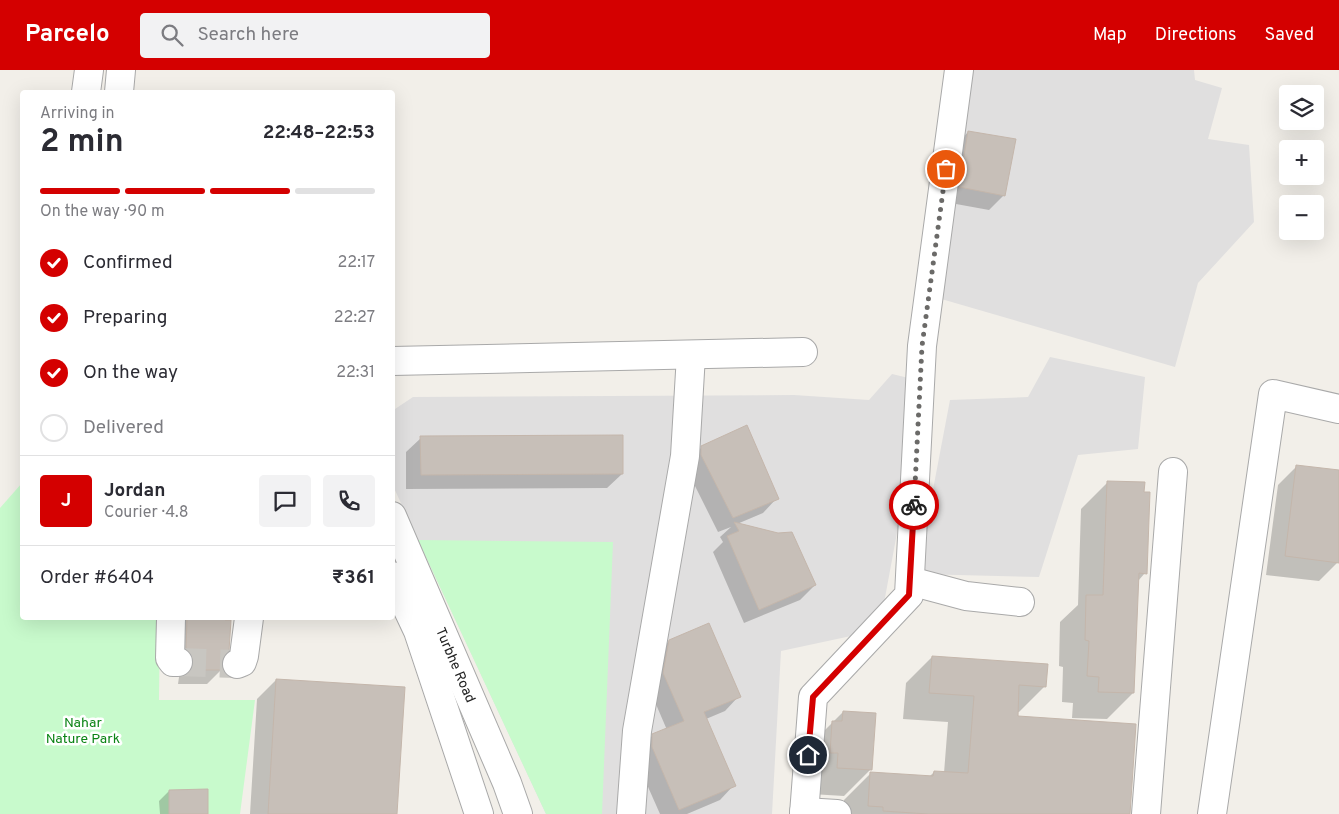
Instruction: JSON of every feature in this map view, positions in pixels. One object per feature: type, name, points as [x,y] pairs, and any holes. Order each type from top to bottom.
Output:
[{"type":"street","points":[[86,90],[89,70]]},
{"type":"street","points":[[119,90],[121,70]]},
{"type":"street","points":[[837,814],[804,813],[813,697],[909,595],[922,346],[959,70]]},
{"type":"street","points":[[395,361],[803,352]]},
{"type":"street","points":[[631,814],[637,730],[685,456],[691,355]]},
{"type":"street","points":[[1212,814],[1273,394],[1339,409]]},
{"type":"street","points":[[1146,814],[1173,472]]},
{"type":"street","name":"Turbhe Road","points":[[395,525],[428,624],[508,783],[518,814]]},
{"type":"street","points":[[395,580],[428,624],[479,814]]},
{"type":"street","points":[[910,581],[966,596],[1020,602]]},
{"type":"street","points":[[171,620],[170,658],[173,662],[178,662]]},
{"type":"street","points":[[237,664],[242,662],[244,656],[249,620]]},
{"type":"shaded area","points":[[971,70],[1194,70],[1195,80],[1222,88],[1208,139],[1249,145],[1254,222],[1198,283],[1175,367],[931,296]]},
{"type":"shaded area","points":[[1050,357],[1145,377],[1138,449],[1078,455],[1039,577],[917,574],[950,400],[1028,397]]},
{"type":"shaded area","points":[[892,374],[925,382],[879,630],[781,651],[772,814],[546,814],[395,490],[395,409],[413,397],[794,395],[869,400]]},
{"type":"green space","name":"Nahar Nature Park","points":[[20,485],[20,620],[160,620],[159,700],[255,700],[240,814],[0,814],[0,508]]},
{"type":"green space","points":[[418,540],[613,542],[602,814],[546,814]]},
{"type":"building","points":[[968,131],[1016,139],[1005,196],[959,187]]},
{"type":"building","points":[[747,425],[779,499],[733,518],[701,455],[701,446]]},
{"type":"building","points":[[623,435],[623,474],[421,475],[420,436]]},
{"type":"building","points":[[1296,465],[1339,470],[1339,563],[1285,556]]},
{"type":"building","points":[[1107,481],[1145,482],[1144,492],[1150,492],[1147,574],[1139,573],[1134,693],[1098,692],[1099,677],[1087,676],[1089,641],[1085,640],[1086,595],[1103,595]]},
{"type":"building","points":[[734,522],[778,533],[792,532],[816,585],[759,610],[727,536],[739,531]]},
{"type":"building","points":[[187,620],[231,620],[229,651],[224,655],[222,661],[223,670],[191,670],[194,662],[191,654],[186,649]]},
{"type":"building","points":[[709,623],[741,697],[704,712],[736,786],[679,810],[652,747],[652,734],[684,721],[663,673],[669,640]]},
{"type":"building","points":[[932,656],[1048,664],[1046,687],[1019,685],[1018,716],[1136,724],[1130,814],[928,814],[883,811],[883,807],[868,806],[870,772],[933,776],[934,771],[968,773],[974,696],[929,693]]},
{"type":"building","points":[[276,679],[405,687],[397,814],[268,814]]},
{"type":"building","points":[[843,711],[876,713],[872,770],[837,768],[838,753],[830,753],[832,721],[842,721]]},
{"type":"building","points":[[208,789],[208,814],[169,814],[169,790]]},
{"type":"tunnel","points":[[178,662],[237,664]]},
{"type":"way so far","points":[[914,505],[922,346],[946,169]]},
{"type":"route","points":[[808,755],[813,697],[909,595],[914,505]]}]
